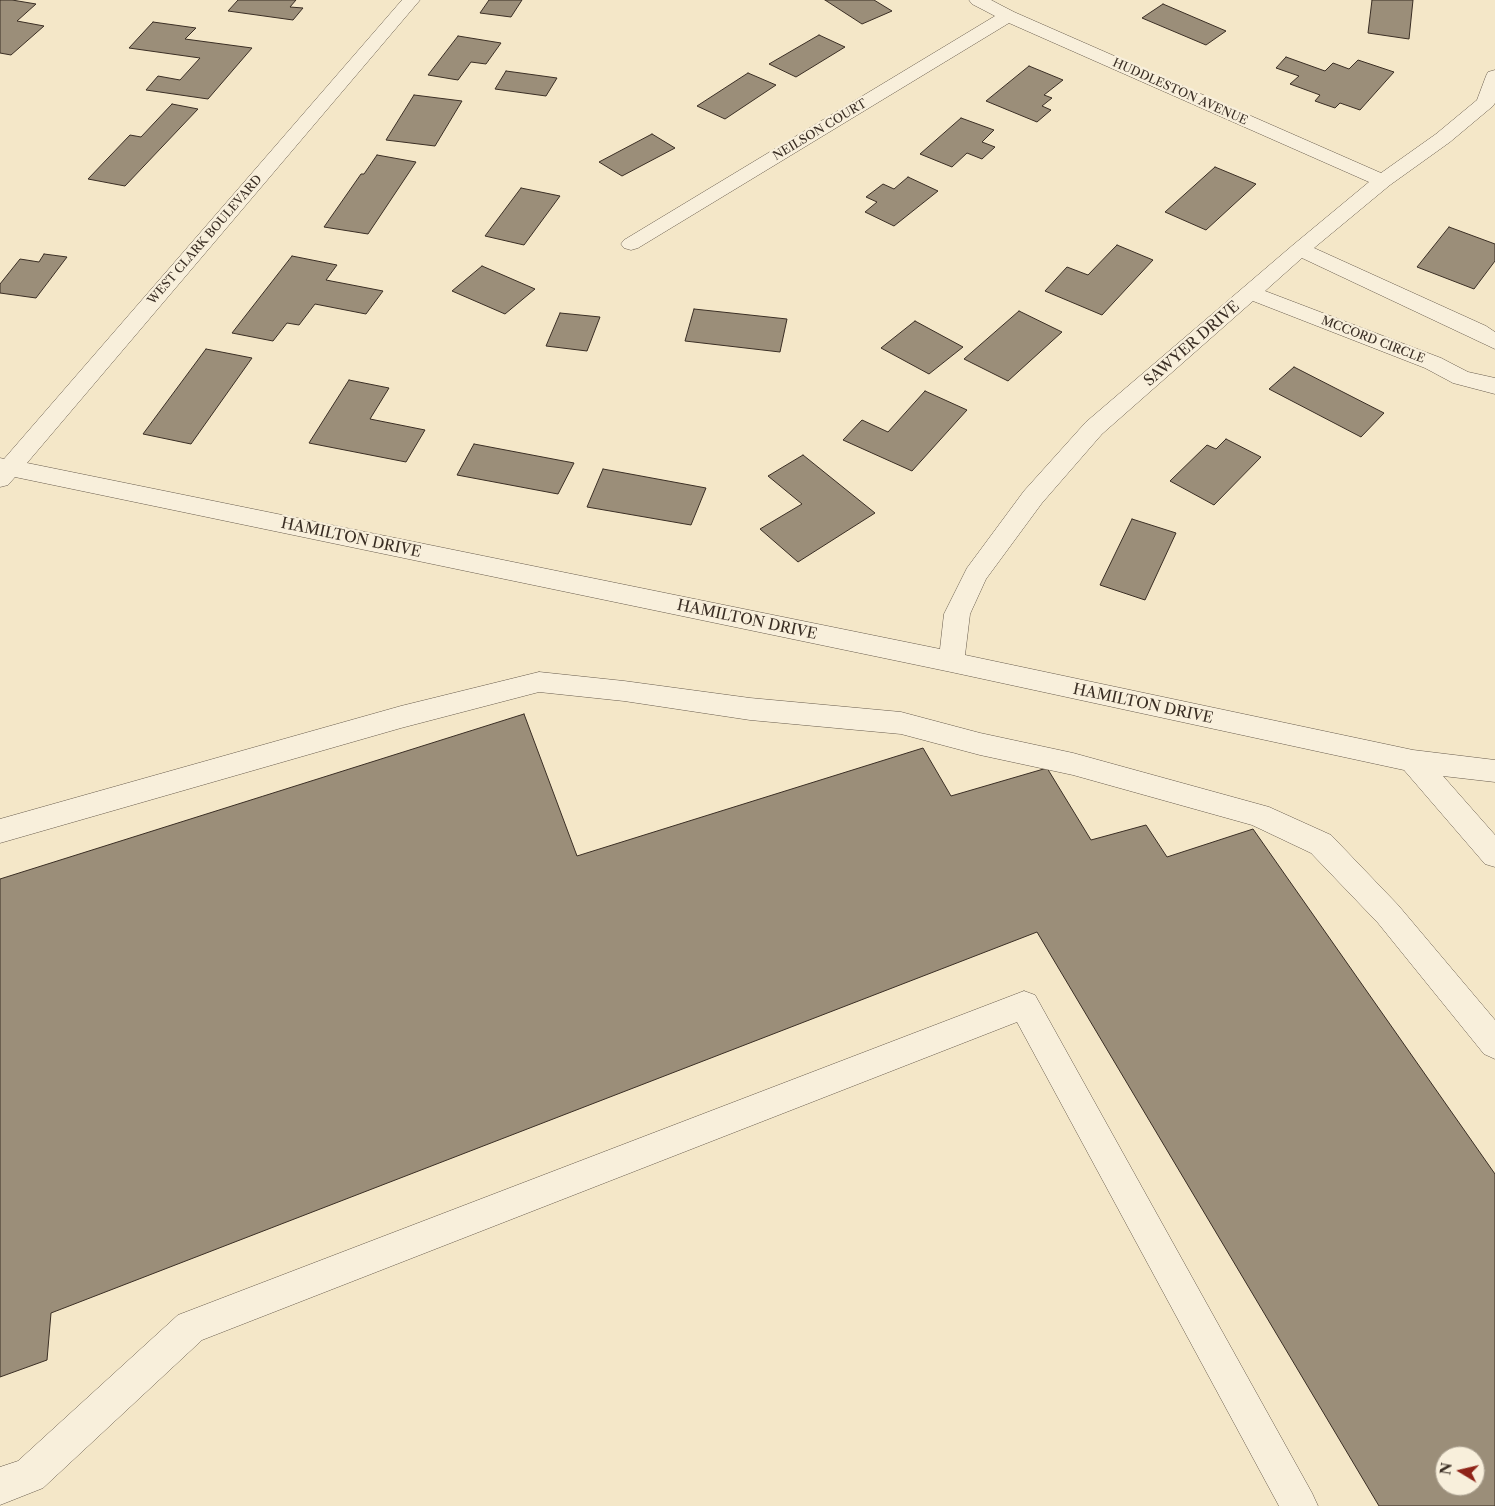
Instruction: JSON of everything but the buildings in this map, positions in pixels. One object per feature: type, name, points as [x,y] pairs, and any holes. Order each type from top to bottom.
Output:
[{"type":"street","name":"WEST CLARK BOULEVARD","points":[[3,471],[411,0]]},
{"type":"street","name":"HUDDLESTON AVENUE","points":[[978,0],[1008,16],[1382,181]]},
{"type":"street","name":"NEILSON COURT","points":[[631,244],[1008,16]]},
{"type":"street","name":"SAWYER DRIVE","points":[[951,662],[957,614],[976,575],[1033,497],[1094,428],[1300,249],[1382,181],[1443,138],[1486,102],[1495,76]]},
{"type":"street","points":[[1300,249],[1478,331],[1495,342]]},
{"type":"street","name":"MCCORD CIRCLE","points":[[1251,293],[1433,362],[1461,378],[1495,386]]},
{"type":"street","name":"HAMILTON DRIVE","points":[[3,471],[951,662],[1413,761],[1495,771]]},
{"type":"street","points":[[0,831],[400,717],[539,682],[624,691],[750,709],[901,722],[980,744],[1073,764],[1259,816],[1321,844],[1388,914],[1495,1044]]},
{"type":"street","points":[[1413,761],[1495,855]]},
{"type":"street","points":[[0,1486],[30,1475],[190,1327],[1024,1005],[1299,1506]]}]
